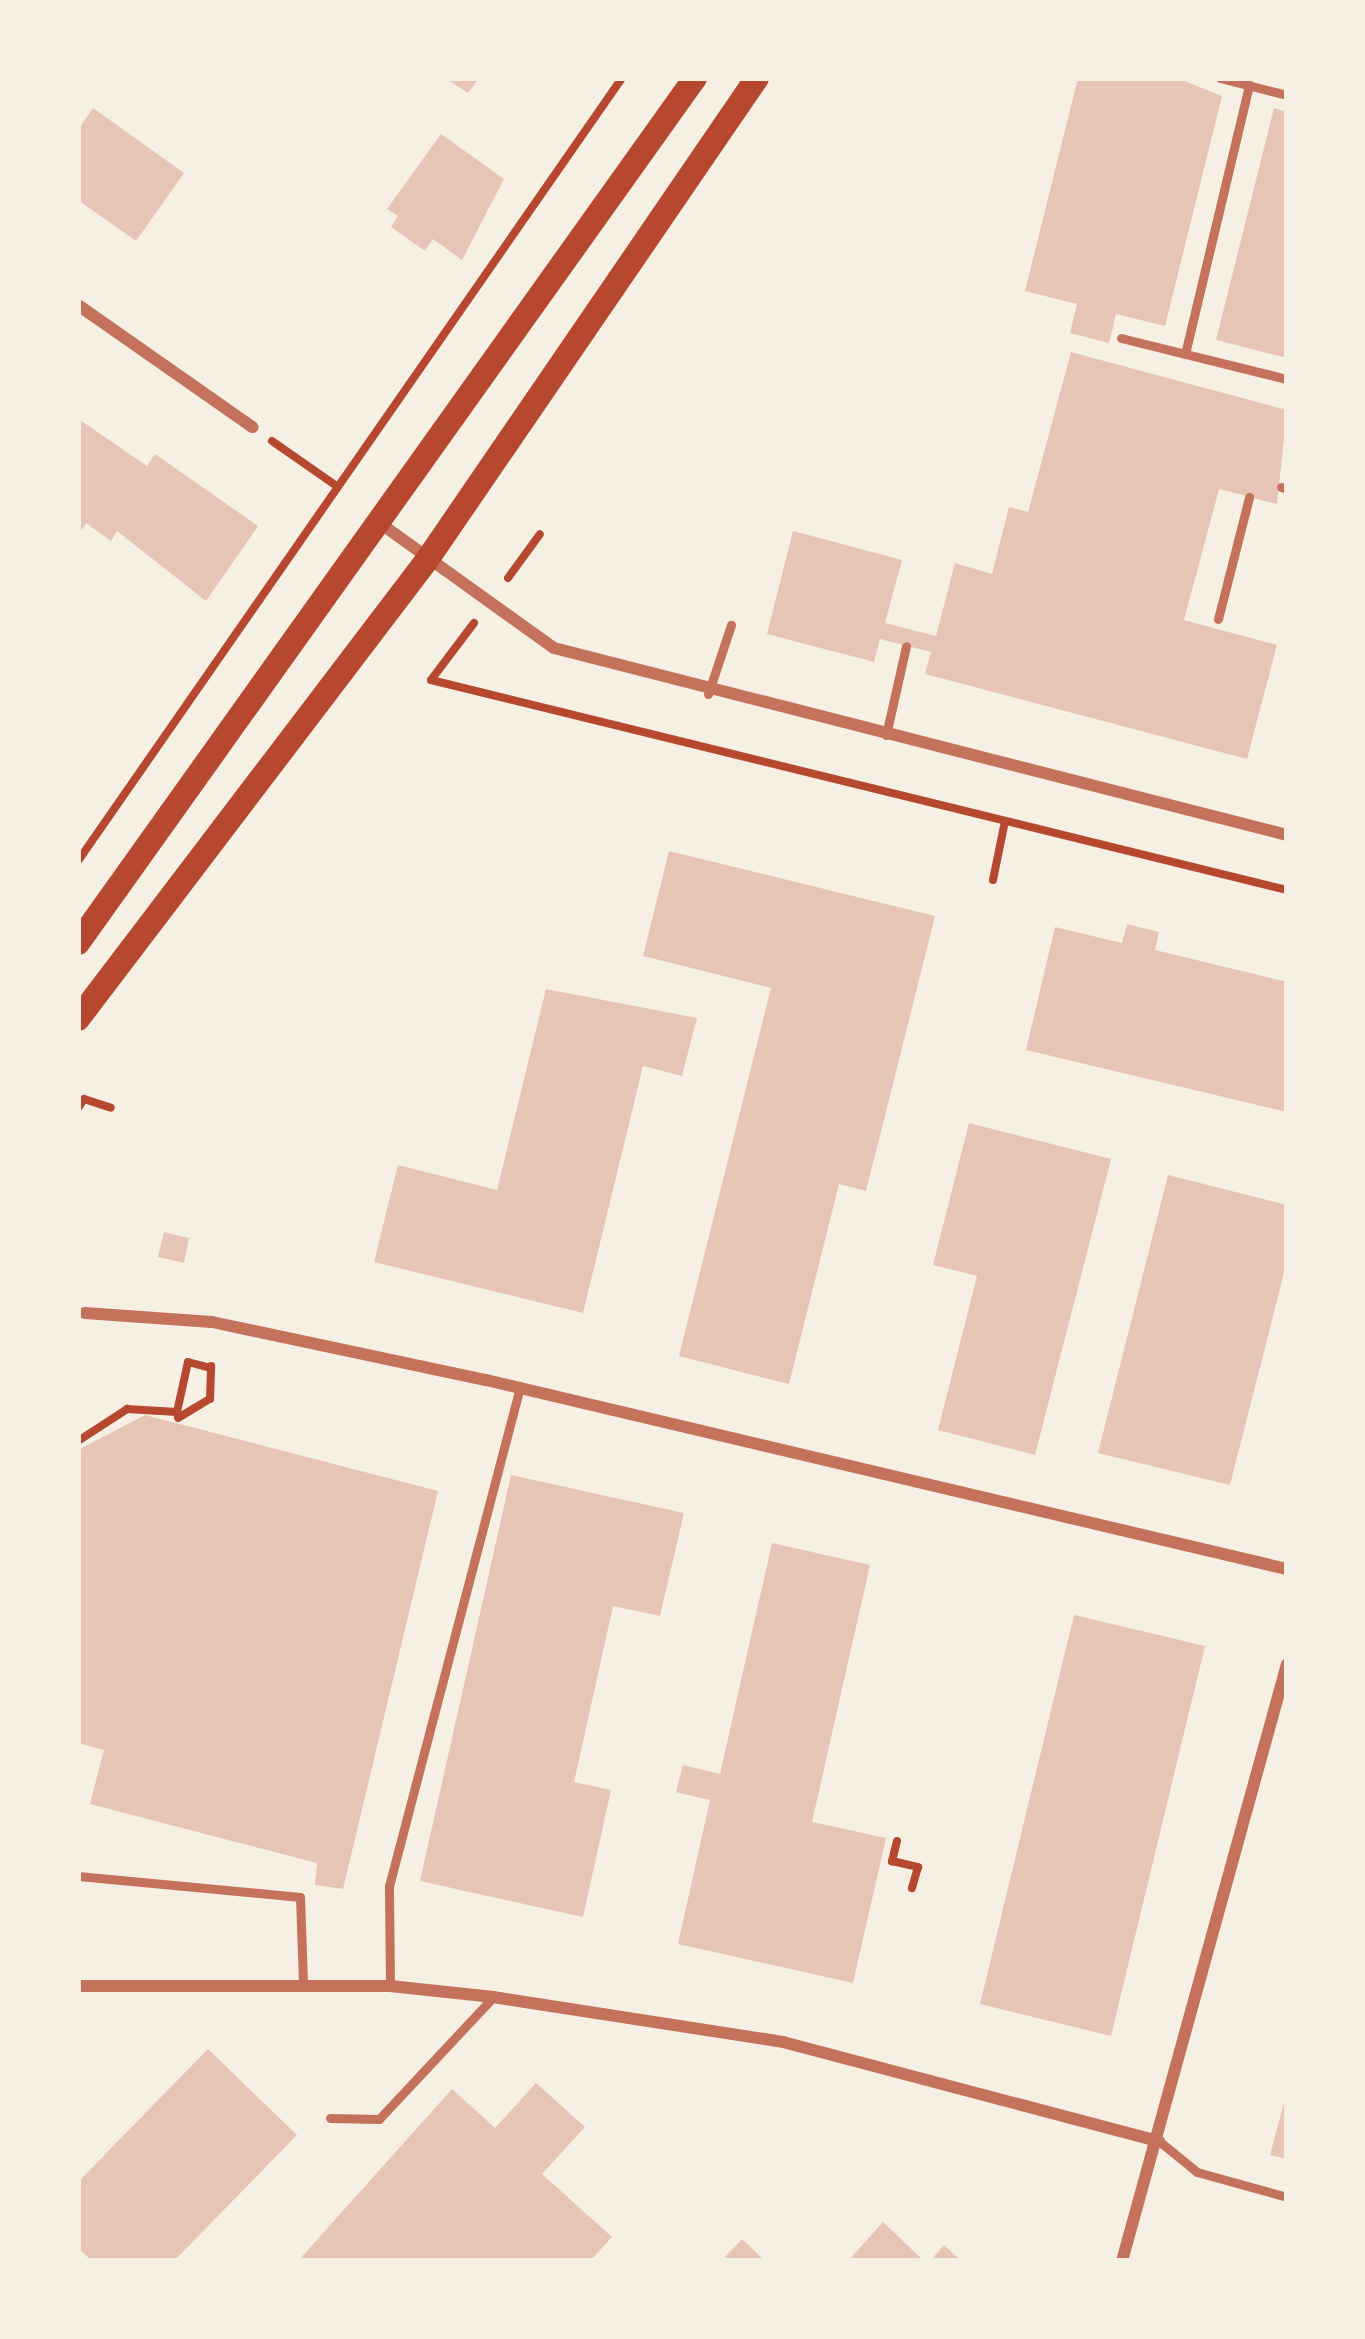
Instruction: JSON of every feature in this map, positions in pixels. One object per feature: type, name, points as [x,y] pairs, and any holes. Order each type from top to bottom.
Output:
[{"type":"main road","points":[[78,943],[695,78]]},
{"type":"main road","points":[[78,1018],[428,560],[757,78]]},
{"type":"street","points":[[78,305],[252,427]]},
{"type":"street","points":[[377,521],[554,648],[708,694],[1287,835]]},
{"type":"street","points":[[85,1313],[212,1322],[520,1387],[1287,1569]]},
{"type":"street","points":[[1121,2261],[1159,2141],[1287,1664]]},
{"type":"street","points":[[78,1986],[391,1986],[493,1997],[783,2042],[1159,2141]]},
{"type":"lane","points":[[1220,78],[1287,95]]},
{"type":"lane","points":[[1185,354],[1249,85]]},
{"type":"lane","points":[[1120,338],[1287,379]]},
{"type":"lane","points":[[1218,619],[1249,497]]},
{"type":"lane","points":[[708,694],[731,625]]},
{"type":"lane","points":[[886,735],[906,646]]},
{"type":"lane","points":[[391,1986],[389,1886],[520,1387]]},
{"type":"lane","points":[[1271,1724],[1287,1729]]},
{"type":"lane","points":[[78,1876],[300,1897],[303,1985]]},
{"type":"lane","points":[[330,2118],[379,2120],[493,1997]]},
{"type":"lane","points":[[1159,2141],[1197,2172],[1287,2197]]},
{"type":"path","points":[[78,861],[622,78]]},
{"type":"path","points":[[252,427],[335,485]]},
{"type":"path","points":[[431,680],[1287,890]]},
{"type":"path","points":[[993,880],[1005,821]]},
{"type":"path","points":[[78,1108],[84,1099],[111,1108]]},
{"type":"path","points":[[178,1418],[210,1399],[212,1322]]},
{"type":"path","points":[[78,1441],[127,1409],[177,1412],[188,1362],[211,1368]]},
{"type":"path","points":[[897,1841],[892,1861],[918,1867],[912,1888]]},
{"type":"building","points":[[445,78],[479,78],[468,93]]},
{"type":"building","points":[[1078,78],[1177,78],[1222,96],[1165,326],[1116,314],[1109,343],[1070,333],[1077,304],[1025,291]]},
{"type":"building","points":[[93,108],[184,173],[136,241],[78,200],[78,130]]},
{"type":"building","points":[[1274,108],[1287,112],[1287,358],[1216,340]]},
{"type":"building","points":[[441,134],[504,179],[462,260],[433,239],[425,251],[391,227],[398,216],[387,209]]},
{"type":"building","points":[[1071,352],[1287,410],[1277,504],[1219,489],[1184,620],[1277,645],[1247,759],[925,674],[931,652],[880,639],[874,662],[767,634],[793,531],[902,560],[885,623],[936,636],[955,563],[992,574],[1009,507],[1028,512]]},
{"type":"building","points":[[80,420],[147,466],[155,454],[258,526],[206,601],[117,531],[111,541],[86,523],[78,535]]},
{"type":"building","points":[[669,851],[935,916],[866,1191],[839,1184],[789,1384],[679,1356],[771,988],[643,956]]},
{"type":"building","points":[[1127,924],[1159,932],[1155,950],[1287,982],[1287,1112],[1026,1050],[1055,927],[1122,943]]},
{"type":"building","points":[[546,989],[697,1018],[682,1076],[643,1066],[583,1313],[374,1262],[398,1165],[497,1190]]},
{"type":"building","points":[[969,1123],[1111,1159],[1035,1455],[938,1430],[977,1276],[933,1265]]},
{"type":"building","points":[[1168,1175],[1287,1205],[1287,1261],[1230,1485],[1098,1453]]},
{"type":"building","points":[[164,1232],[189,1238],[184,1263],[158,1257]]},
{"type":"building","points":[[145,1415],[438,1491],[343,1889],[315,1885],[317,1863],[90,1804],[104,1750],[78,1743],[78,1450]]},
{"type":"building","points":[[511,1475],[684,1513],[660,1616],[613,1606],[574,1782],[611,1790],[583,1917],[420,1881]]},
{"type":"building","points":[[772,1543],[870,1565],[812,1822],[886,1838],[853,1983],[678,1944],[710,1800],[676,1792],[683,1765],[720,1774]]},
{"type":"building","points":[[1074,1615],[1205,1646],[1111,2036],[980,2004]]},
{"type":"building","points":[[208,2049],[297,2135],[174,2261],[92,2261],[78,2248],[78,2182]]},
{"type":"building","points":[[536,2083],[585,2127],[542,2174],[612,2237],[590,2261],[298,2261],[452,2089],[495,2128]]},
{"type":"building","points":[[1287,2095],[1287,2159],[1270,2155]]},
{"type":"building","points":[[883,2222],[924,2261],[848,2261]]},
{"type":"building","points":[[742,2239],[765,2261],[721,2261]]},
{"type":"building","points":[[944,2245],[961,2261],[930,2261]]}]
